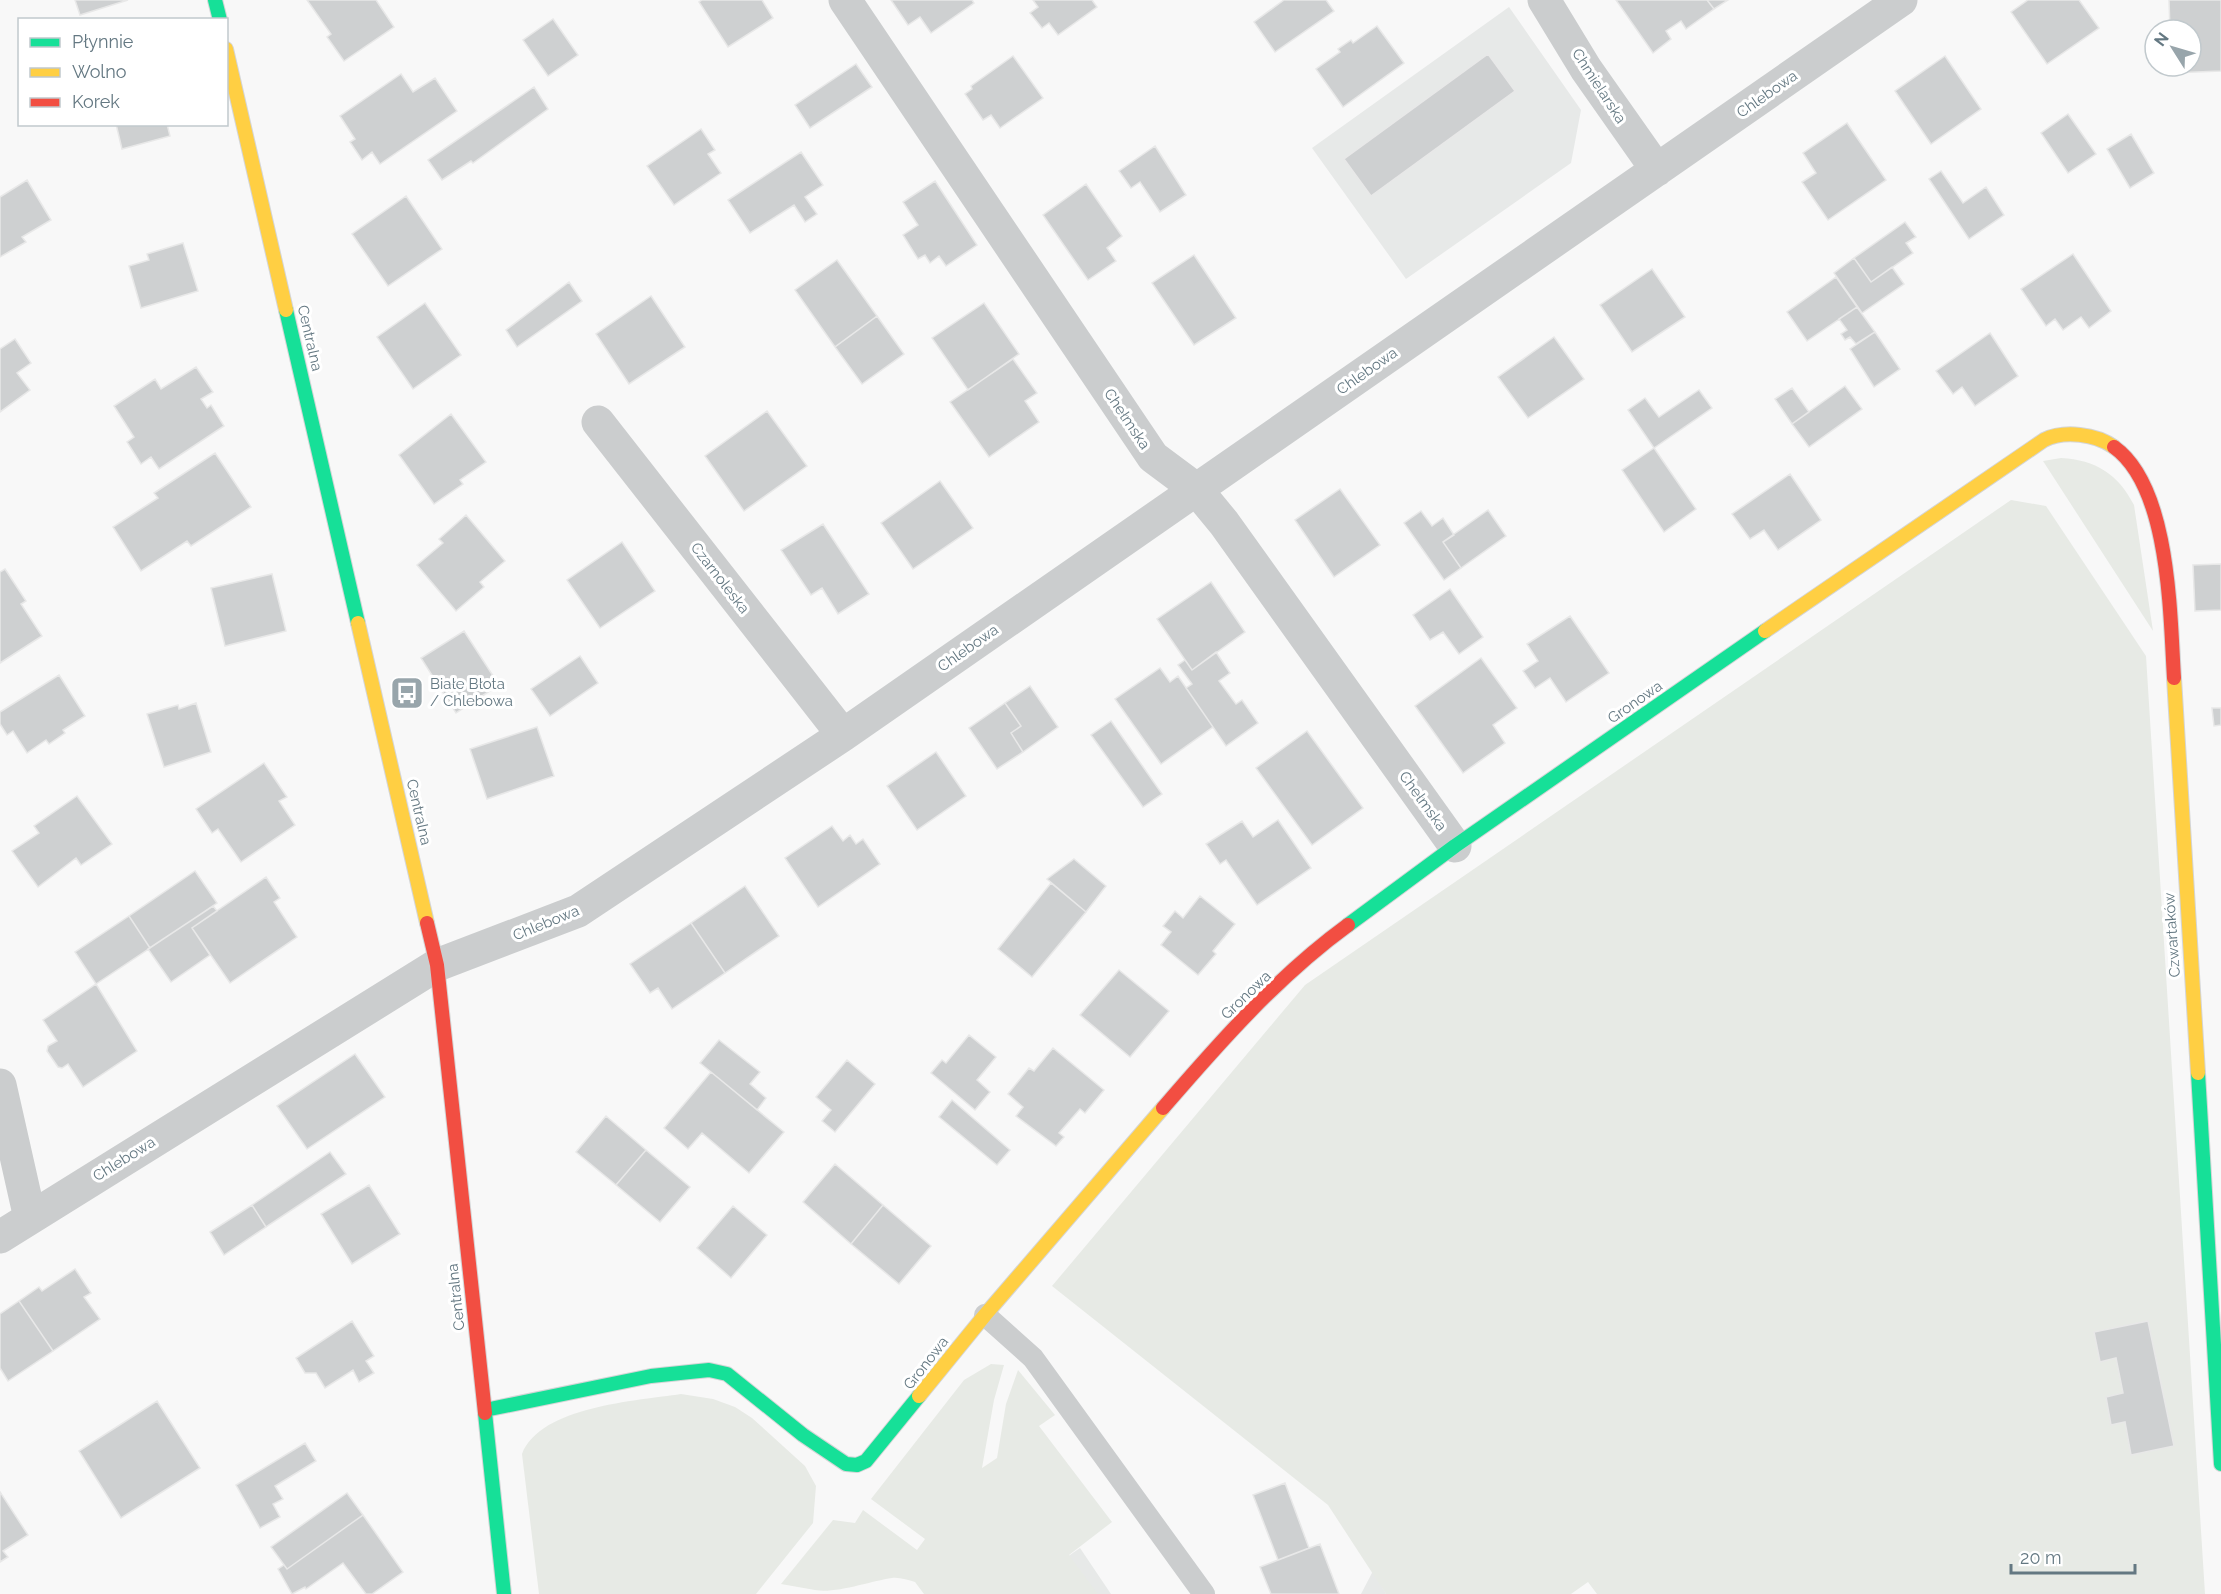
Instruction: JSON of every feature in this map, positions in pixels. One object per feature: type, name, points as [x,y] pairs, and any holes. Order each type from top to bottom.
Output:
[{"type":"street","points":[[215,0],[220,18]]},
{"type":"street","name":"Chełmska","points":[[845,0],[1153,457],[1196,489],[1455,846]]},
{"type":"street","name":"Chmielarska","points":[[1544,0],[1586,69],[1657,170]]},
{"type":"street","name":"Chlebowa","points":[[0,1237],[437,965],[578,911],[843,735],[1901,0]]},
{"type":"street","name":"Centralna","points":[[228,58],[437,965],[504,1594]]},
{"type":"street","name":"Czarnoleska","points":[[598,422],[843,735]]},
{"type":"street","name":"Gronowa","points":[[485,1410],[651,1376],[710,1370],[727,1374],[846,1464],[857,1465],[866,1461],[900,1423],[985,1315],[1218,1046],[1320,945],[1455,846],[2026,450],[2054,435],[2089,435]]},
{"type":"street","name":"Czwartaków","points":[[2089,435],[2114,445],[2136,467],[2154,508],[2169,615],[2221,1464]]},
{"type":"street","points":[[0,1085],[30,1218]]},
{"type":"lane","points":[[985,1315],[1033,1358],[1204,1594]]},
{"type":"shaded area","points":[[1509,7],[1581,110],[1571,163],[1406,279],[1312,148]]},
{"type":"shaded area","points":[[2061,458],[2085,462],[2105,471],[2121,485],[2134,505],[2153,631],[2043,461]]},
{"type":"shaded area","points":[[2011,500],[2046,506],[2146,656],[2205,1594],[1597,1594],[1588,1582],[1571,1594],[1386,1594],[1328,1505],[1052,1286],[1305,985]]},
{"type":"shaded area","points":[[991,1364],[1004,1365],[994,1400],[982,1468],[997,1458],[1006,1404],[1018,1370],[1055,1415],[1039,1426],[1112,1522],[1069,1555],[1098,1594],[924,1594],[915,1582],[895,1578],[823,1591],[781,1584],[833,1520],[855,1523],[863,1510],[917,1550],[925,1539],[871,1499],[964,1380]]},
{"type":"shaded area","points":[[681,1394],[713,1399],[735,1407],[752,1418],[805,1466],[816,1486],[813,1523],[756,1594],[539,1594],[522,1454],[532,1438],[549,1425],[592,1409],[616,1403]]},
{"type":"shaded area","points":[[1080,1548],[1111,1594],[1014,1594]]},
{"type":"shaded area","points":[[1373,1571],[1386,1594],[1361,1594]]},
{"type":"building","points":[[75,0],[128,0],[80,15]]},
{"type":"building","points":[[307,0],[376,0],[394,27],[344,61],[327,37],[331,34]]},
{"type":"building","points":[[702,0],[762,0],[773,18],[728,47],[699,2]]},
{"type":"building","points":[[891,0],[972,0],[974,3],[931,33],[920,17],[908,25]]},
{"type":"building","points":[[1033,0],[1092,0],[1097,7],[1058,35],[1049,23],[1042,28],[1030,13],[1038,7]]},
{"type":"building","points":[[1284,0],[1326,0],[1334,11],[1275,52],[1254,22]]},
{"type":"building","points":[[1616,0],[1707,0],[1714,9],[1686,29],[1681,21],[1666,31],[1671,39],[1653,53]]},
{"type":"building","points":[[1707,0],[1728,0],[1714,9]]},
{"type":"building","points":[[2028,0],[2079,0],[2099,28],[2047,64],[2011,12]]},
{"type":"building","points":[[2169,0],[2221,0],[2221,71],[2203,72],[2203,18],[2170,18]]},
{"type":"building","points":[[553,19],[578,55],[548,76],[523,40]]},
{"type":"building","points":[[1377,26],[1404,63],[1343,107],[1316,69],[1340,52],[1338,49],[1351,40],[1353,43]]},
{"type":"building","points":[[1488,54],[1515,91],[1371,196],[1344,159]]},
{"type":"building","points":[[1013,56],[1043,98],[1000,128],[991,115],[983,120],[965,94],[972,89],[971,86]]},
{"type":"building","points":[[1945,56],[1981,109],[1931,144],[1895,91]]},
{"type":"building","points":[[856,64],[872,87],[810,128],[795,105]]},
{"type":"building","points":[[401,74],[413,92],[435,78],[457,111],[380,164],[372,152],[362,160],[350,142],[355,139],[340,116]]},
{"type":"building","points":[[534,87],[548,109],[473,163],[471,161],[442,180],[428,160]]},
{"type":"building","points":[[2068,114],[2096,154],[2068,173],[2041,133]]},
{"type":"building","points":[[1847,123],[1886,180],[1828,220],[1802,182],[1816,173],[1803,153]]},
{"type":"building","points":[[116,126],[168,126],[170,136],[122,149]]},
{"type":"building","points":[[701,129],[715,150],[708,154],[721,173],[674,205],[647,166]]},
{"type":"building","points":[[2131,134],[2154,173],[2130,188],[2107,149]]},
{"type":"building","points":[[1155,146],[1186,195],[1160,212],[1140,182],[1131,188],[1119,171]]},
{"type":"building","points":[[801,152],[823,185],[805,197],[817,214],[805,222],[794,205],[750,233],[728,200]]},
{"type":"building","points":[[1941,171],[1963,203],[1986,187],[2004,215],[1969,239],[1929,179]]},
{"type":"building","points":[[27,180],[51,220],[22,237],[26,242],[0,257],[0,197]]},
{"type":"building","points":[[935,181],[977,245],[946,266],[939,256],[930,263],[925,255],[918,259],[903,235],[918,225],[903,202]]},
{"type":"building","points":[[1086,184],[1122,236],[1107,248],[1116,261],[1088,280],[1043,215]]},
{"type":"building","points":[[406,196],[442,249],[388,286],[352,234]]},
{"type":"building","points":[[1905,222],[1916,237],[1906,243],[1913,253],[1871,282],[1854,258]]},
{"type":"building","points":[[183,243],[198,291],[141,308],[129,266],[149,260],[147,254]]},
{"type":"building","points":[[2073,254],[2111,311],[2089,328],[2081,317],[2063,330],[2055,319],[2046,326],[2021,289]]},
{"type":"building","points":[[1194,255],[1236,318],[1194,345],[1152,283]]},
{"type":"building","points":[[1854,258],[1871,282],[1892,267],[1904,284],[1862,313],[1834,273]]},
{"type":"building","points":[[837,260],[877,316],[835,347],[795,290]]},
{"type":"building","points":[[1652,269],[1685,317],[1632,352],[1600,305]]},
{"type":"building","points":[[1836,277],[1857,307],[1807,341],[1787,312]]},
{"type":"building","points":[[569,282],[582,301],[517,347],[506,330]]},
{"type":"building","points":[[651,296],[685,347],[629,384],[596,334]]},
{"type":"building","points":[[425,303],[461,355],[413,389],[377,337]]},
{"type":"building","points":[[984,303],[1019,354],[968,390],[932,338]]},
{"type":"building","points":[[1857,307],[1875,332],[1856,344],[1850,337],[1845,340],[1841,334],[1847,330],[1839,319]]},
{"type":"building","points":[[877,316],[904,354],[862,384],[835,347]]},
{"type":"building","points":[[1875,332],[1900,369],[1874,387],[1850,349]]},
{"type":"building","points":[[1990,333],[2018,376],[1975,406],[1962,387],[1953,394],[1936,371]]},
{"type":"building","points":[[1554,337],[1584,379],[1528,418],[1498,377]]},
{"type":"building","points":[[15,339],[31,363],[17,373],[30,390],[0,412],[0,349]]},
{"type":"building","points":[[1013,359],[1037,393],[1025,401],[1039,422],[989,457],[950,402]]},
{"type":"building","points":[[196,367],[213,392],[201,399],[207,408],[211,405],[224,426],[159,469],[151,457],[141,464],[127,442],[134,437],[114,406],[155,379],[161,389]]},
{"type":"building","points":[[1845,386],[1862,409],[1809,447],[1792,424]]},
{"type":"building","points":[[1792,388],[1809,412],[1792,424],[1775,399]]},
{"type":"building","points":[[1699,390],[1712,408],[1654,448],[1628,410],[1645,398],[1659,417]]},
{"type":"building","points":[[767,411],[807,466],[744,511],[705,456]]},
{"type":"building","points":[[451,414],[486,462],[460,480],[463,484],[434,504],[399,455]]},
{"type":"building","points":[[1654,448],[1696,509],[1664,532],[1622,470]]},
{"type":"building","points":[[215,453],[251,507],[191,546],[187,541],[141,571],[113,527],[158,498],[154,493]]},
{"type":"building","points":[[1790,474],[1821,520],[1778,550],[1764,530],[1750,539],[1732,514]]},
{"type":"building","points":[[940,481],[973,528],[913,569],[881,523]]},
{"type":"building","points":[[1340,489],[1380,545],[1334,577],[1295,520]]},
{"type":"building","points":[[1488,510],[1506,536],[1461,568],[1443,542]]},
{"type":"building","points":[[1421,511],[1432,526],[1443,518],[1454,535],[1443,542],[1461,568],[1444,580],[1404,523]]},
{"type":"building","points":[[466,515],[505,561],[480,582],[484,587],[456,611],[417,565],[443,543],[439,539]]},
{"type":"building","points":[[823,524],[869,594],[838,614],[822,588],[811,595],[781,550]]},
{"type":"building","points":[[622,542],[655,591],[600,628],[567,580]]},
{"type":"building","points":[[2221,564],[2221,610],[2195,611],[2193,565]]},
{"type":"building","points":[[5,569],[26,601],[21,604],[42,636],[0,663],[0,572]]},
{"type":"building","points":[[272,574],[286,631],[225,646],[211,588]]},
{"type":"building","points":[[1211,582],[1245,632],[1192,670],[1157,619]]},
{"type":"building","points":[[1450,589],[1483,637],[1459,654],[1443,632],[1430,640],[1413,615]]},
{"type":"building","points":[[1570,616],[1609,673],[1566,702],[1550,678],[1535,688],[1523,671],[1538,661],[1527,644]]},
{"type":"building","points":[[464,631],[499,685],[456,713],[421,658]]},
{"type":"building","points":[[1216,652],[1230,673],[1219,681],[1236,704],[1242,700],[1258,723],[1226,746],[1186,688],[1192,684],[1178,665],[1185,660],[1192,670]]},
{"type":"building","points":[[580,656],[598,683],[550,716],[531,689]]},
{"type":"building","points":[[1481,658],[1517,708],[1493,725],[1505,743],[1463,773],[1415,706]]},
{"type":"building","points":[[1160,668],[1170,682],[1178,676],[1213,727],[1161,764],[1115,699]]},
{"type":"building","points":[[59,675],[85,716],[63,730],[65,733],[49,744],[46,740],[27,753],[13,731],[7,735],[0,724],[0,712]]},
{"type":"building","points":[[1030,686],[1058,727],[1023,752],[1011,733],[1021,726],[1005,703]]},
{"type":"building","points":[[196,703],[211,752],[164,767],[147,714],[178,705],[179,709]]},
{"type":"building","points":[[1005,703],[1021,726],[1011,733],[1023,752],[997,769],[969,728]]},
{"type":"building","points":[[2212,708],[2221,708],[2221,725],[2214,726]]},
{"type":"building","points":[[1111,721],[1162,794],[1143,807],[1091,735]]},
{"type":"building","points":[[537,727],[554,776],[487,799],[470,749]]},
{"type":"building","points":[[1307,731],[1363,808],[1312,845],[1256,768]]},
{"type":"building","points":[[936,752],[966,796],[917,830],[887,786]]},
{"type":"building","points":[[264,763],[287,797],[279,801],[295,825],[241,862],[218,829],[212,833],[196,809]]},
{"type":"building","points":[[77,796],[112,844],[81,865],[76,858],[38,887],[12,851],[39,833],[34,826]]},
{"type":"building","points":[[1278,820],[1311,868],[1257,905],[1226,860],[1220,864],[1206,844],[1242,821],[1253,837]]},
{"type":"building","points":[[832,826],[843,841],[850,835],[856,844],[863,839],[880,864],[818,907],[785,858]]},
{"type":"building","points":[[1074,859],[1106,886],[1086,912],[1047,879]]},
{"type":"building","points":[[195,871],[217,903],[150,948],[129,916]]},
{"type":"building","points":[[266,877],[280,898],[274,902],[297,937],[230,983],[192,928]]},
{"type":"building","points":[[1051,883],[1086,912],[1032,977],[998,949]]},
{"type":"building","points":[[745,886],[779,936],[725,973],[691,923]]},
{"type":"building","points":[[1200,896],[1235,924],[1213,951],[1216,954],[1198,975],[1161,945],[1171,932],[1163,926],[1175,911],[1183,918]]},
{"type":"building","points":[[213,906],[217,911],[192,928],[210,955],[171,982],[148,949]]},
{"type":"building","points":[[129,916],[150,948],[96,984],[75,952]]},
{"type":"building","points":[[691,923],[725,973],[672,1009],[658,988],[650,993],[630,964]]},
{"type":"building","points":[[1119,970],[1169,1011],[1130,1057],[1080,1015]]},
{"type":"building","points":[[96,984],[137,1051],[83,1087],[68,1064],[62,1068],[58,1067],[47,1051],[48,1046],[57,1041],[43,1020]]},
{"type":"building","points":[[969,1035],[996,1057],[977,1080],[990,1092],[975,1110],[931,1073],[942,1060],[946,1063]]},
{"type":"building","points":[[719,1040],[760,1072],[750,1084],[766,1098],[757,1110],[700,1063]]},
{"type":"building","points":[[1053,1048],[1104,1090],[1085,1113],[1080,1109],[1059,1133],[1064,1137],[1056,1146],[1016,1116],[1023,1107],[1008,1094],[1029,1068],[1034,1071]]},
{"type":"building","points":[[355,1054],[385,1097],[307,1149],[277,1106]]},
{"type":"building","points":[[847,1060],[875,1084],[835,1132],[822,1121],[831,1110],[816,1097]]},
{"type":"building","points":[[711,1072],[784,1132],[749,1173],[702,1133],[688,1149],[664,1128]]},
{"type":"building","points":[[952,1100],[1010,1150],[997,1165],[939,1117]]},
{"type":"building","points":[[606,1116],[646,1150],[616,1185],[576,1152]]},
{"type":"building","points":[[646,1150],[690,1187],[660,1222],[616,1185]]},
{"type":"building","points":[[330,1152],[346,1174],[266,1227],[252,1205]]},
{"type":"building","points":[[835,1164],[883,1205],[851,1244],[803,1202]]},
{"type":"building","points":[[369,1185],[400,1234],[352,1264],[321,1214]]},
{"type":"building","points":[[252,1205],[266,1227],[224,1255],[210,1232]]},
{"type":"building","points":[[883,1205],[931,1246],[899,1284],[851,1244]]},
{"type":"building","points":[[733,1206],[767,1235],[731,1278],[697,1248]]},
{"type":"building","points":[[75,1269],[91,1293],[84,1297],[100,1319],[53,1351],[19,1301],[39,1287],[42,1291]]},
{"type":"building","points":[[19,1301],[53,1351],[8,1381],[0,1368],[0,1314]]},
{"type":"building","points":[[352,1321],[374,1356],[366,1361],[374,1373],[359,1382],[353,1370],[325,1388],[316,1373],[305,1373],[296,1358]]},
{"type":"building","points":[[2148,1321],[2174,1446],[2131,1455],[2125,1422],[2111,1425],[2106,1397],[2123,1393],[2116,1358],[2100,1362],[2094,1332]]},
{"type":"building","points":[[157,1401],[200,1468],[121,1518],[79,1451]]},
{"type":"building","points":[[305,1443],[316,1461],[275,1486],[283,1499],[273,1504],[280,1517],[260,1528],[236,1485]]},
{"type":"building","points":[[1285,1483],[1309,1548],[1278,1560],[1253,1495]]},
{"type":"building","points":[[0,1492],[28,1535],[3,1551],[8,1557],[0,1562]]},
{"type":"building","points":[[347,1493],[363,1515],[287,1569],[271,1547]]},
{"type":"building","points":[[363,1515],[403,1572],[372,1594],[366,1594],[343,1563],[306,1589],[305,1587],[292,1594],[278,1569],[284,1565],[287,1569]]},
{"type":"building","points":[[1320,1544],[1339,1594],[1271,1594],[1260,1567]]},
{"type":"traffic: fast","points":[[215,0],[220,18]]},
{"type":"traffic: fast","points":[[286,310],[358,623]]},
{"type":"traffic: fast","points":[[1348,925],[1455,846],[1765,631]]},
{"type":"traffic: fast","points":[[2198,1073],[2221,1464]]},
{"type":"traffic: fast","points":[[485,1410],[651,1376],[709,1370],[727,1374],[803,1435],[846,1464],[857,1465],[866,1461],[919,1396]]},
{"type":"traffic: fast","points":[[485,1413],[504,1594]]},
{"type":"traffic: slow","points":[[228,58],[286,310]]},
{"type":"traffic: slow","points":[[1765,631],[2044,440],[2070,434],[2089,436],[2114,447]]},
{"type":"traffic: slow","points":[[358,623],[427,923]]},
{"type":"traffic: slow","points":[[2174,678],[2198,1073]]},
{"type":"traffic: slow","points":[[919,1396],[985,1315],[1163,1108]]},
{"type":"traffic: jam","points":[[2114,447],[2132,466],[2146,491],[2157,521],[2168,587],[2174,678]]},
{"type":"traffic: jam","points":[[427,923],[437,965],[485,1413]]},
{"type":"traffic: jam","points":[[1163,1108],[1273,988],[1348,925]]},
{"type":"place","name":"Białe Błota / Chlebowa","points":[[407,693]]}]
